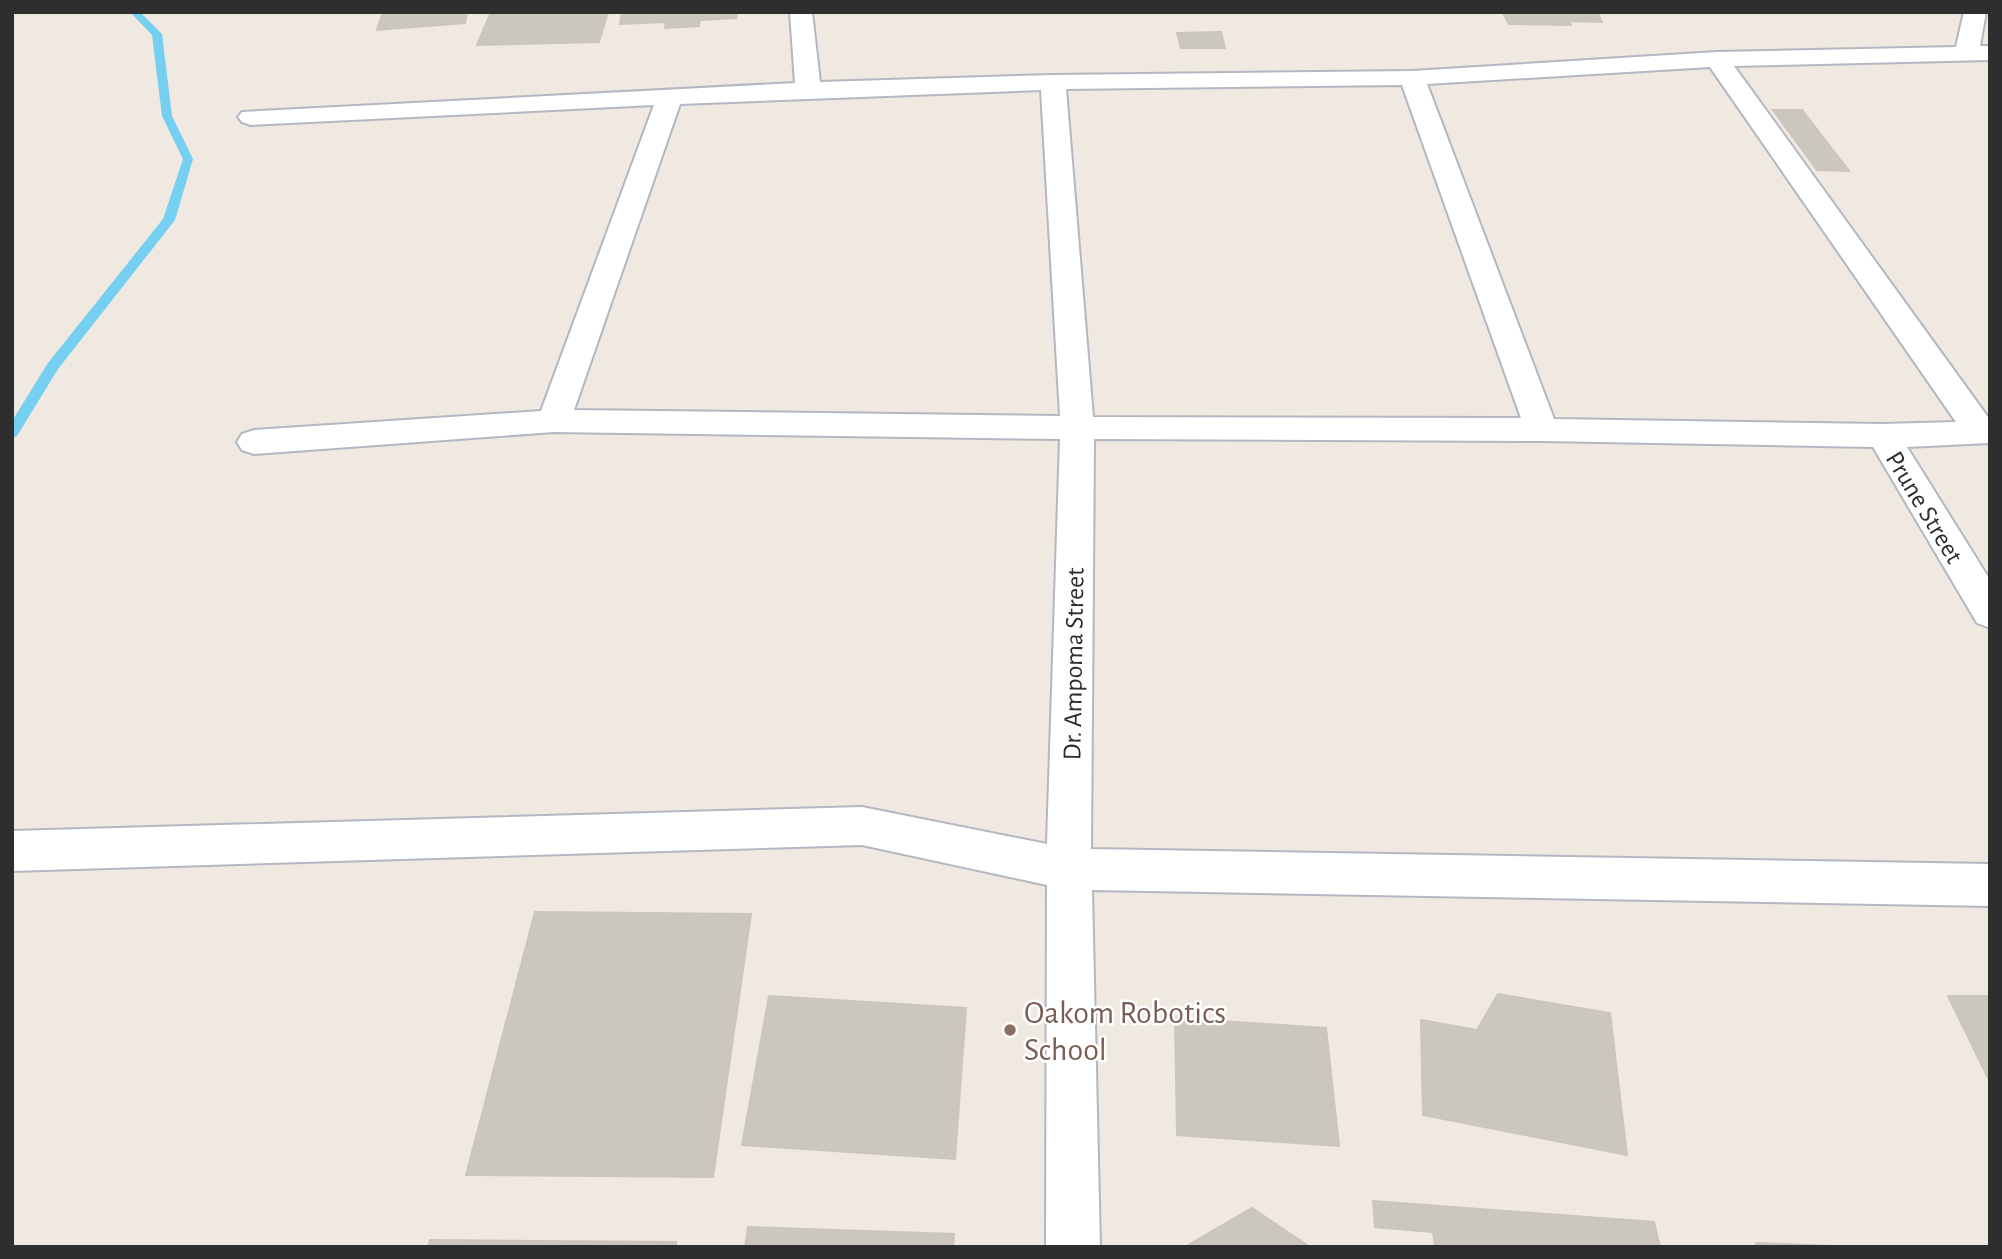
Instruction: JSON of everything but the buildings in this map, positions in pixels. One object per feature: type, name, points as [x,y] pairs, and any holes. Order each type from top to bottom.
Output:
[{"type":"street","points":[[801,12],[808,90]]},
{"type":"street","points":[[251,117],[808,90],[1053,82],[1412,78],[1717,59],[1978,53],[1975,12]]},
{"type":"street","points":[[1717,59],[1985,432]]},
{"type":"street","points":[[1412,78],[1542,430]]},
{"type":"street","name":"Dr. Ampoma Street","points":[[1053,82],[1077,428],[1069,869],[1073,1247]]},
{"type":"street","points":[[554,421],[670,96]]},
{"type":"street","points":[[254,442],[554,421],[1077,428],[1542,430],[1883,436],[1985,432]]},
{"type":"street","name":"Prune Street","points":[[1883,436],[1990,613]]},
{"type":"street","points":[[12,852],[862,826],[1069,869],[1990,886]]},
{"type":"waterway","points":[[12,433],[53,366],[169,220],[188,159],[167,116],[157,34],[134,12]]},
{"type":"place","name":"Oakom Robotics School","points":[[1010,1030]]}]
